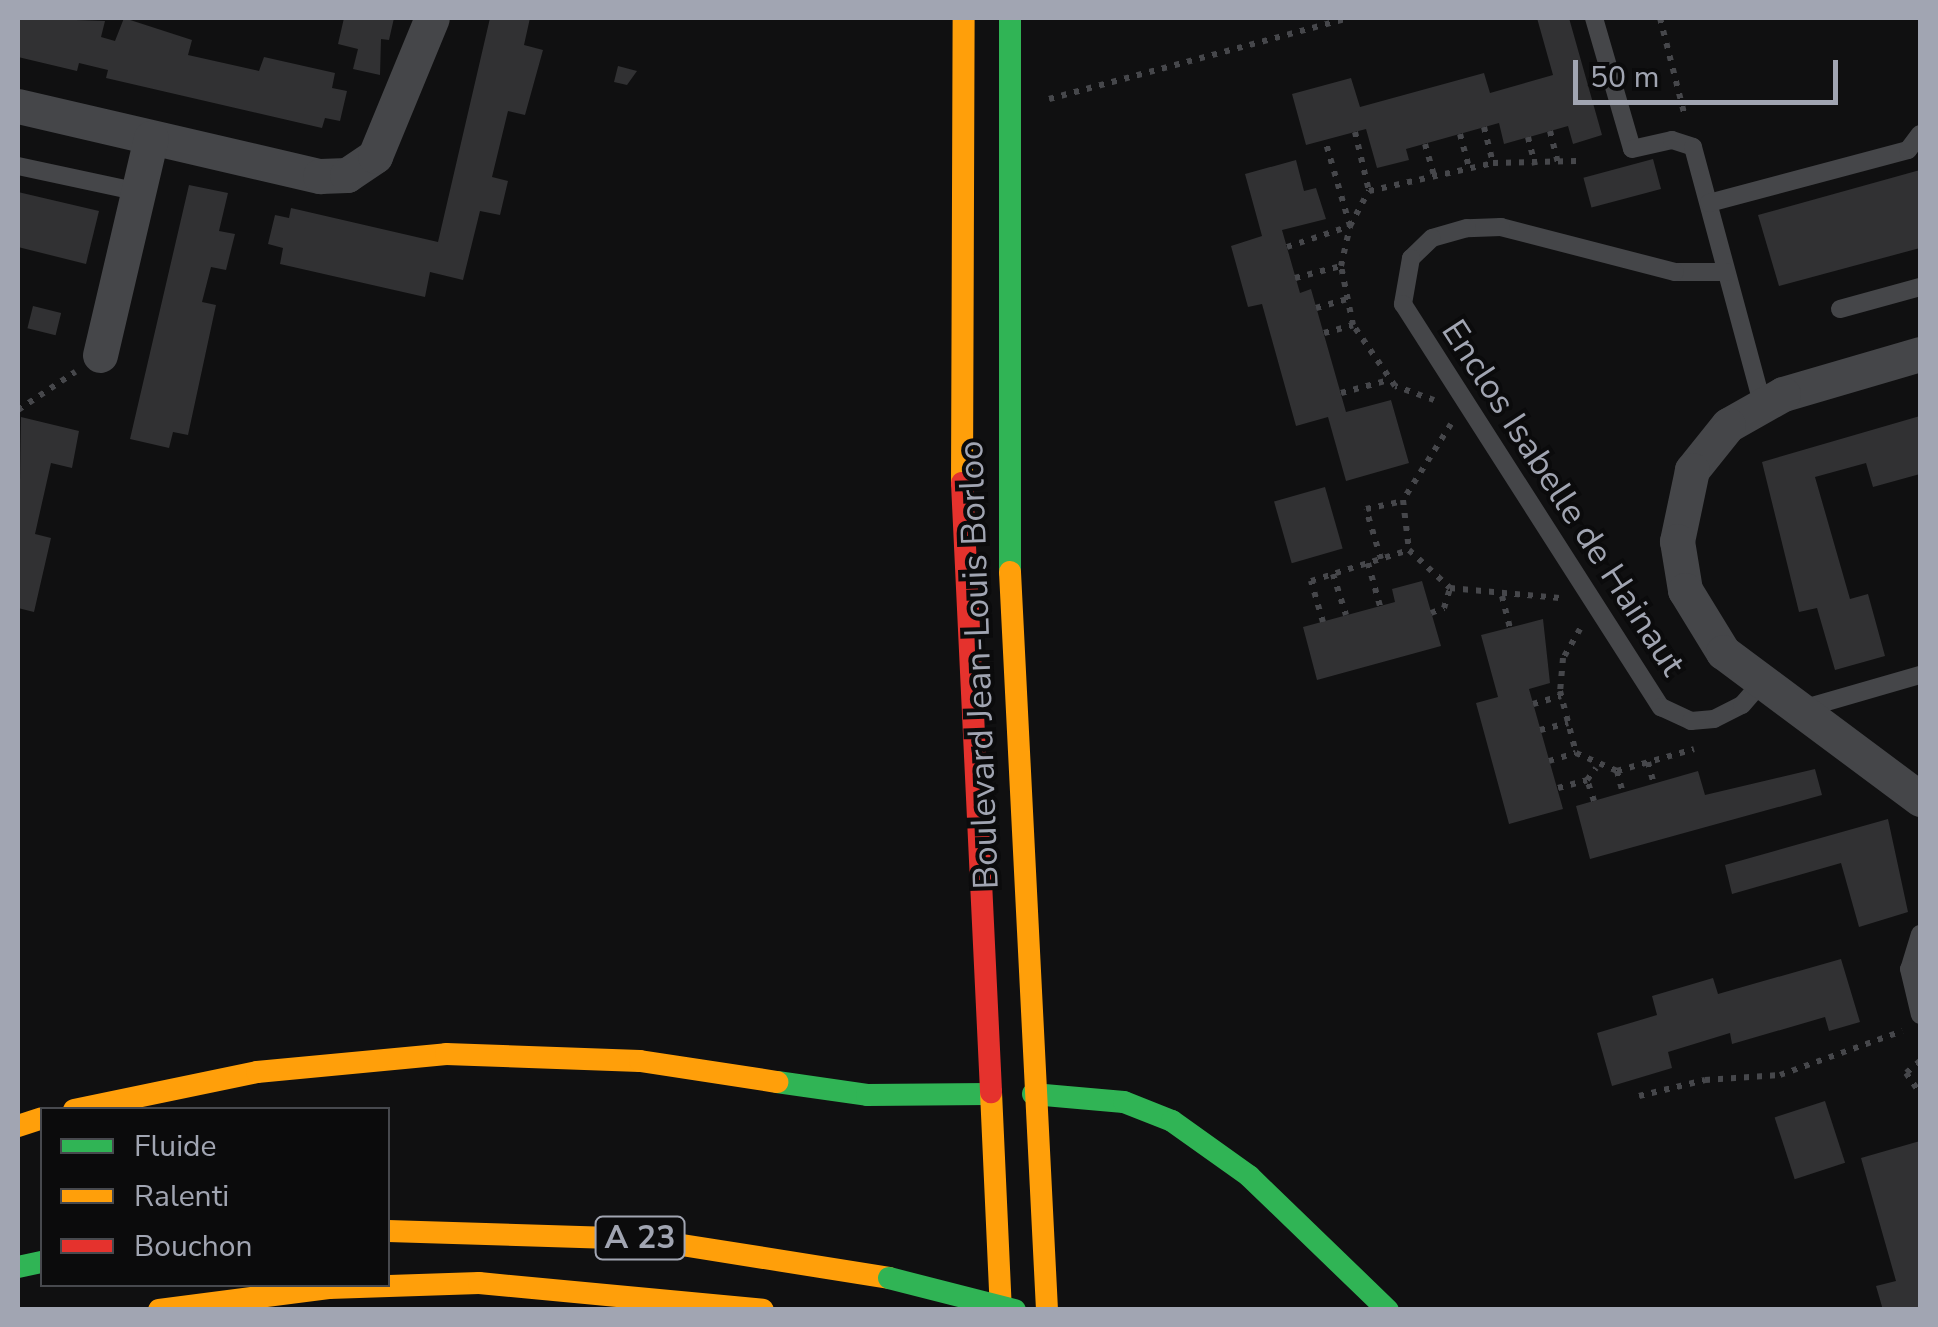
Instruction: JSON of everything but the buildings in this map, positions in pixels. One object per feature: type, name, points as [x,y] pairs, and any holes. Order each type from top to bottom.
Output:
[{"type":"main road","name":"Boulevard Jean-Louis Borloo","points":[[964,18],[961,451],[1001,1310]]},
{"type":"main road","name":"Boulevard Jean-Louis Borloo","points":[[1010,18],[1006,489],[1046,1310]]},
{"type":"main road","points":[[89,1107],[273,1070],[489,1054],[640,1061],[866,1095],[1033,1094],[1124,1102],[1172,1120],[1249,1176],[1388,1310]]},
{"type":"main road","name":"A 23","points":[[390,1231],[644,1238],[889,1278],[1015,1310]]},
{"type":"main road","name":"A 23","points":[[390,1286],[465,1284],[612,1290],[763,1310]]},
{"type":"main road","name":"A 23","points":[[159,1310],[362,1287]]},
{"type":"street","points":[[18,106],[320,176],[358,172],[375,156],[432,18]]},
{"type":"street","points":[[100,355],[151,138]]},
{"type":"street","points":[[1920,354],[1762,403],[1700,456],[1680,505],[1677,541],[1686,590],[1702,622],[1760,684],[1920,798]]},
{"type":"lane","points":[[1594,18],[1632,148],[1672,140],[1693,147],[1762,403]]},
{"type":"lane","points":[[1708,203],[1908,150],[1920,134]]},
{"type":"lane","points":[[18,166],[138,192]]},
{"type":"lane","name":"Enclos Isabelle de Hainaut","points":[[1726,272],[1675,272],[1501,227],[1468,228],[1432,238],[1411,258],[1403,304],[1661,706],[1691,721],[1714,719],[1760,684]]},
{"type":"lane","points":[[1840,308],[1920,287]]},
{"type":"lane","points":[[1797,710],[1920,674]]},
{"type":"lane","points":[[1920,934],[1909,968],[1920,1014]]},
{"type":"path","points":[[1048,99],[1350,18]]},
{"type":"path","points":[[1660,18],[1693,147]]},
{"type":"path","points":[[1484,127],[1493,163]]},
{"type":"path","points":[[1550,131],[1558,162]]},
{"type":"path","points":[[1354,132],[1370,191]]},
{"type":"path","points":[[1460,134],[1469,168]]},
{"type":"path","points":[[1528,137],[1535,166]]},
{"type":"path","points":[[1287,246],[1350,226],[1325,140]]},
{"type":"path","points":[[1426,144],[1434,176]]},
{"type":"path","points":[[1296,278],[1341,266]]},
{"type":"path","points":[[1316,308],[1348,300]]},
{"type":"path","points":[[1324,333],[1353,326]]},
{"type":"path","points":[[18,410],[100,355]]},
{"type":"path","points":[[1340,393],[1389,380]]},
{"type":"path","points":[[1380,559],[1366,510],[1403,500]]},
{"type":"path","points":[[1322,622],[1311,581],[1409,550]]},
{"type":"path","points":[[1368,563],[1380,606]]},
{"type":"path","points":[[1333,574],[1346,615]]},
{"type":"path","points":[[1432,613],[1444,608],[1450,588]]},
{"type":"path","points":[[1502,596],[1510,628]]},
{"type":"path","points":[[1533,704],[1561,696]]},
{"type":"path","points":[[1540,730],[1568,723]]},
{"type":"path","points":[[1550,761],[1576,753]]},
{"type":"path","points":[[1648,762],[1654,784]]},
{"type":"path","points":[[1558,788],[1587,780],[1596,768]]},
{"type":"path","points":[[1618,771],[1623,793]]},
{"type":"path","points":[[1587,780],[1594,801]]},
{"type":"path","points":[[1639,1096],[1705,1080],[1780,1075],[1920,1025]]},
{"type":"path","points":[[1920,1061],[1906,1073],[1920,1093]]},
{"type":"traffic: fast","points":[[1010,18],[1010,572]]},
{"type":"traffic: fast","points":[[777,1082],[867,1095],[988,1094]]},
{"type":"traffic: fast","points":[[1033,1094],[1124,1102],[1172,1121],[1249,1176],[1388,1310]]},
{"type":"traffic: fast","points":[[18,1267],[40,1262]]},
{"type":"traffic: fast","points":[[889,1278],[1015,1310]]},
{"type":"traffic: slow","points":[[962,483],[964,18]]},
{"type":"traffic: slow","points":[[1010,572],[1047,1310]]},
{"type":"traffic: slow","points":[[88,1107],[257,1072],[446,1054],[640,1061],[777,1082]]},
{"type":"traffic: slow","points":[[991,1092],[1001,1310]]},
{"type":"traffic: slow","points":[[18,1126],[40,1119]]},
{"type":"traffic: slow","points":[[390,1231],[644,1239],[889,1278]]},
{"type":"traffic: slow","points":[[390,1286],[479,1283],[763,1310]]},
{"type":"traffic: slow","points":[[159,1310],[359,1287]]},
{"type":"traffic: jam","points":[[962,483],[991,1092]]}]
